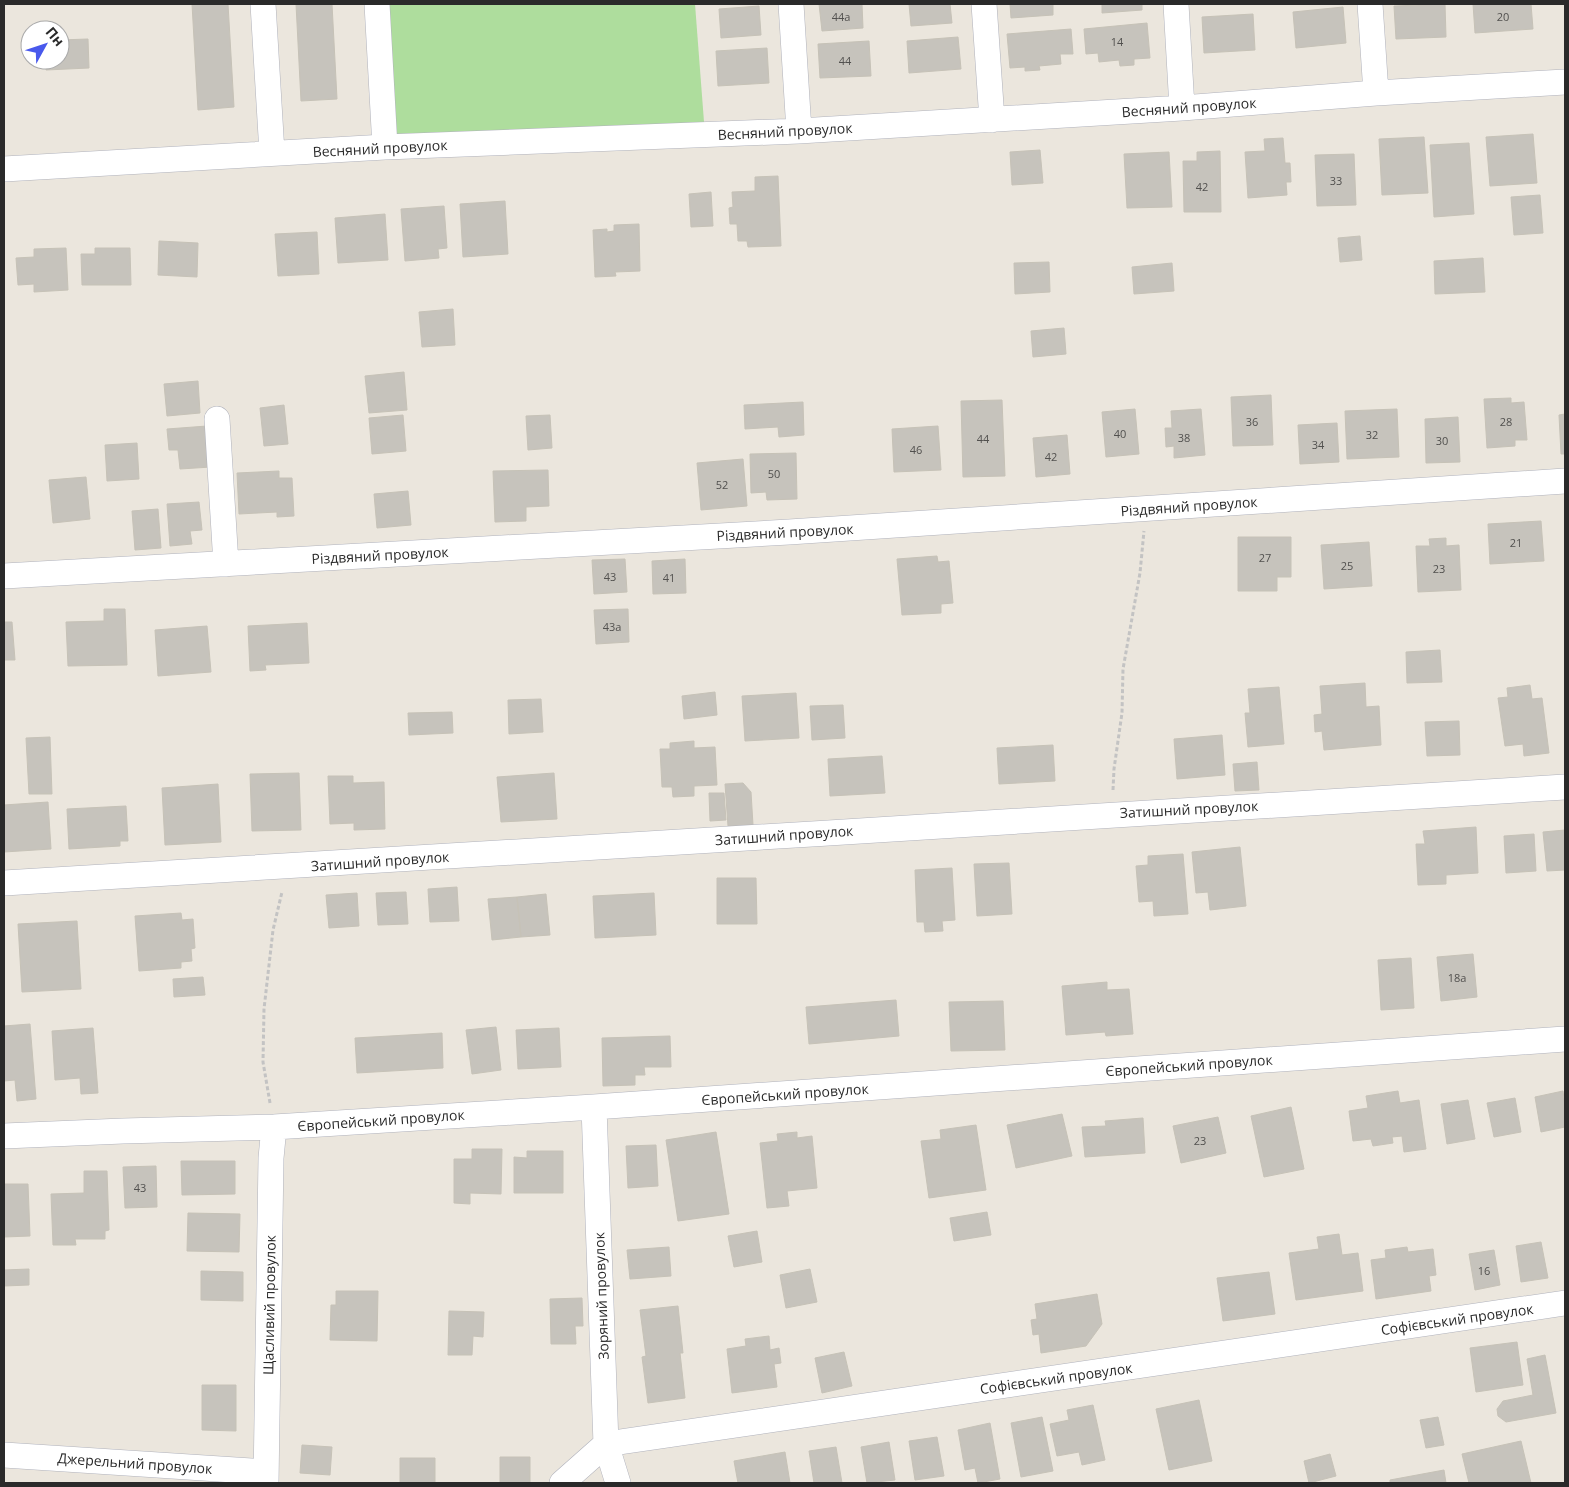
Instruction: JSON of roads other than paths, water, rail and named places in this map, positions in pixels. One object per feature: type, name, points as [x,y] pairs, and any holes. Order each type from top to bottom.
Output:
[{"type":"street","points":[[262,4],[272,153]]},
{"type":"street","points":[[377,4],[385,147]]},
{"type":"street","points":[[791,4],[799,131]]},
{"type":"street","points":[[984,4],[992,120]]},
{"type":"street","points":[[1176,4],[1182,108]]},
{"type":"street","points":[[1370,4],[1376,93]]},
{"type":"street","name":"Весняний провулок","points":[[4,169],[385,147],[799,131],[1565,82]]},
{"type":"street","points":[[217,419],[226,564]]},
{"type":"street","name":"Різдвяний провулок","points":[[4,576],[780,533],[1565,481]]},
{"type":"street","name":"Затишний провулок","points":[[4,883],[289,867],[1565,787]]},
{"type":"street","name":"Європейський провулок","points":[[4,1136],[274,1127],[594,1107],[1565,1039]]},
{"type":"street","name":"Зоряний провулок","points":[[594,1107],[606,1444],[618,1483]]},
{"type":"street","name":"Щасливий провулок","points":[[266,1478],[271,1168],[274,1127]]},
{"type":"street","name":"Софієвський провулок","points":[[606,1444],[1565,1303]]},
{"type":"street","points":[[562,1483],[606,1444]]},
{"type":"street","name":"Джерельний провулок","points":[[4,1455],[266,1478]]}]
